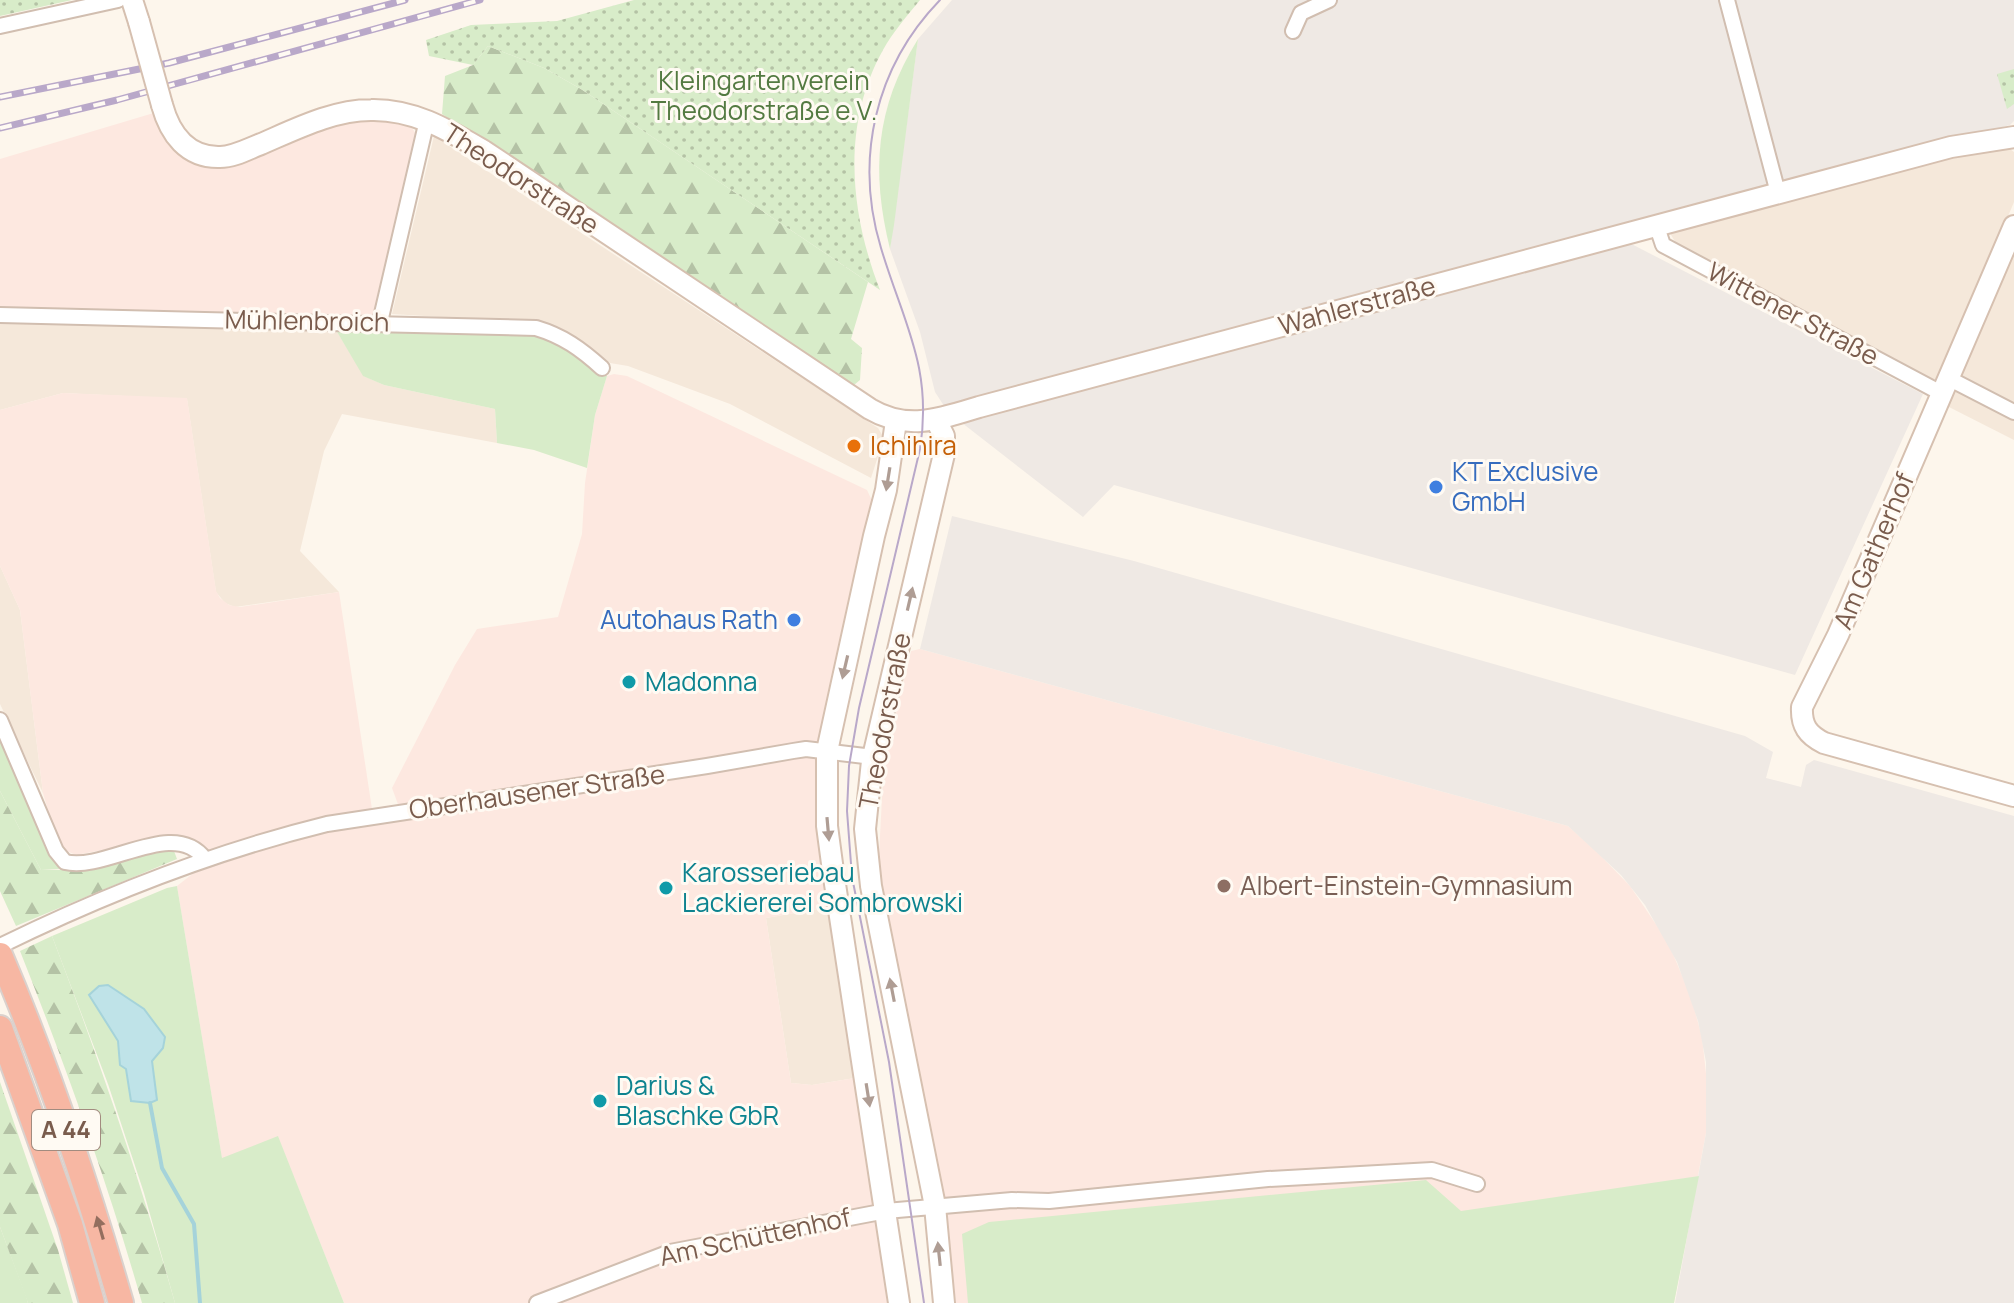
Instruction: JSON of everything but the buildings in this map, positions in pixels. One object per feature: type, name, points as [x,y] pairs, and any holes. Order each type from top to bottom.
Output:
[{"type":"highway","name":"A 44","points":[[1,953],[95,1213],[121,1303]]},
{"type":"highway","name":"A 44","points":[[0,1028],[70,1224],[92,1303]]},
{"type":"main road","name":"Theodorstraße","points":[[132,0],[167,125],[181,144],[202,154],[221,157],[244,151],[314,122],[356,111],[398,111],[427,120],[484,151],[870,409],[896,421],[915,423],[936,420],[944,436],[944,454],[873,757],[865,829],[871,886],[935,1206],[944,1303]]},
{"type":"main road","name":"Wahlerstraße","points":[[936,420],[1951,147],[2014,137]]},
{"type":"main road","name":"Am Gatherhof","points":[[2014,226],[1838,635],[1802,707],[1803,724],[1809,734],[1824,743],[2014,796]]},
{"type":"main road","name":"Theodorstraße","points":[[896,421],[886,490],[827,751],[827,826],[899,1303]]},
{"type":"street","points":[[0,26],[118,0]]},
{"type":"street","points":[[1293,31],[1301,13],[1329,0]]},
{"type":"street","points":[[1727,0],[1778,193]]},
{"type":"street","points":[[380,322],[427,120]]},
{"type":"street","name":"Wittener Straße","points":[[1657,227],[1663,245],[1945,385]]},
{"type":"street","name":"Mühlenbroich","points":[[0,315],[536,328],[559,335],[578,346],[602,368]]},
{"type":"street","points":[[1945,385],[2014,412]]},
{"type":"street","points":[[0,720],[56,851],[65,862],[90,861],[164,843],[183,844],[200,852],[205,859]]},
{"type":"street","name":"Oberhausener Straße","points":[[1,953],[46,923],[146,879],[268,839],[358,818],[793,751],[827,751],[873,757]]},
{"type":"street","points":[[886,1211],[1012,1200],[1049,1201],[1268,1179],[1432,1170],[1477,1184]]},
{"type":"street","name":"Am Schüttenhof","points":[[537,1303],[670,1252],[886,1211]]},
{"type":"shaded area","points":[[952,0],[2014,0],[2014,121],[2010,125],[1612,234],[1923,394],[1795,675],[1114,485],[1083,517],[948,412],[935,392],[920,332],[890,249],[918,39]]},
{"type":"shaded area","points":[[157,112],[186,156],[355,120],[406,119],[418,137],[377,315],[0,310],[0,159]]},
{"type":"shaded area","points":[[434,136],[878,428],[884,438],[871,478],[730,404],[628,366],[610,363],[539,323],[392,314]]},
{"type":"shaded area","points":[[2003,144],[2014,152],[2014,202],[1941,376],[1927,383],[1681,252],[1667,228]]},
{"type":"shaded area","points":[[2014,246],[2014,440],[1945,405]]},
{"type":"shaded area","points":[[0,320],[333,325],[364,376],[384,385],[495,409],[497,443],[342,414],[324,451],[300,551],[339,592],[235,607],[225,603],[216,592],[187,399],[63,393],[0,410]]},
{"type":"shaded area","points":[[607,376],[627,376],[867,490],[874,505],[815,778],[830,907],[766,918],[791,1083],[812,1085],[855,1078],[866,1136],[887,1303],[344,1303],[278,1137],[222,1159],[177,886],[209,861],[204,847],[180,836],[76,855],[62,849],[53,828],[43,793],[20,610],[0,566],[0,410],[63,393],[187,398],[216,591],[220,598],[229,605],[240,607],[339,592],[372,809],[399,807],[392,788],[455,665],[477,629],[558,617],[582,534],[585,483],[595,415]]},
{"type":"shaded area","points":[[952,516],[1134,561],[1745,736],[1773,752],[1766,778],[1801,787],[1806,765],[1814,760],[2014,816],[2014,1303],[1675,1303],[1706,1133],[1706,1062],[1698,1021],[1677,962],[1645,905],[1621,875],[1568,826],[920,649]]},
{"type":"shaded area","points":[[0,566],[20,610],[43,793],[0,704]]},
{"type":"shaded area","points":[[920,649],[1568,826],[1630,886],[1668,942],[1691,997],[1702,1037],[1708,1092],[1706,1133],[1674,1303],[956,1303],[950,1253],[878,874],[884,760],[911,651]]},
{"type":"shaded area","points":[[830,907],[855,1078],[812,1085],[791,1083],[766,918]]},
{"type":"green space","points":[[0,0],[72,0],[0,16]]},
{"type":"green space","name":"Kleingartenverein Theodorstraße e.V.","points":[[634,0],[920,0],[887,43],[870,79],[856,139],[854,169],[857,200],[862,231],[880,290],[581,89],[544,68],[488,46],[473,65],[429,56],[426,40],[471,25],[557,21]]},
{"type":"green space","points":[[918,39],[890,249],[880,193],[881,141],[893,90]]},
{"type":"green space","points":[[488,46],[544,68],[581,89],[868,282],[851,339],[862,348],[860,380],[854,385],[442,114],[445,76],[473,65]]},
{"type":"green space","points":[[2014,69],[2014,104],[2007,109],[1997,74]]},
{"type":"green space","points":[[333,325],[517,331],[546,338],[607,376],[595,415],[587,468],[534,450],[497,443],[495,409],[384,385],[363,376]]},
{"type":"green space","points":[[0,736],[45,847],[60,869],[41,870],[0,791]]},
{"type":"green space","points":[[0,791],[41,870],[80,870],[163,848],[174,851],[177,859],[16,926],[0,891]]},
{"type":"green space","points":[[177,886],[222,1158],[278,1136],[344,1303],[175,1303],[144,1193],[108,1084],[52,936]]},
{"type":"green space","points":[[52,936],[118,1118],[175,1303],[142,1303],[86,1126],[20,951]]},
{"type":"green space","points":[[0,1082],[73,1303],[28,1303],[0,1227]]},
{"type":"green space","points":[[1699,1176],[1674,1303],[968,1303],[962,1234],[989,1222],[1426,1180],[1461,1211]]},
{"type":"green space","points":[[0,1227],[26,1296],[28,1303],[0,1303]]},
{"type":"water","points":[[108,985],[144,1009],[165,1037],[163,1048],[152,1061],[157,1100],[150,1103],[131,1101],[126,1069],[120,1065],[118,1041],[89,995],[99,986]]},
{"type":"waterway","points":[[150,1103],[162,1168],[194,1224],[200,1303]]},
{"type":"tram line","points":[[924,1303],[889,1062],[852,877],[847,811],[849,766],[859,708],[920,449],[923,420],[914,346],[873,215],[871,148],[876,116],[886,84],[900,54],[940,0]]},
{"type":"railway","points":[[0,97],[169,63],[405,0]]},
{"type":"railway","points":[[0,128],[117,100],[480,0]]},
{"type":"place","name":"Ichihira","points":[[854,446]]},
{"type":"place","name":"KT Exclusive GmbH","points":[[1436,487]]},
{"type":"place","name":"Autohaus Rath","points":[[794,620]]},
{"type":"place","name":"Madonna","points":[[629,682]]},
{"type":"place","name":"Albert-Einstein-Gymnasium","points":[[1224,886]]},
{"type":"place","name":"Karosseriebau Lackiererei Sombrowski","points":[[666,888]]},
{"type":"place","name":"Darius & Blaschke GbR","points":[[600,1101]]}]
